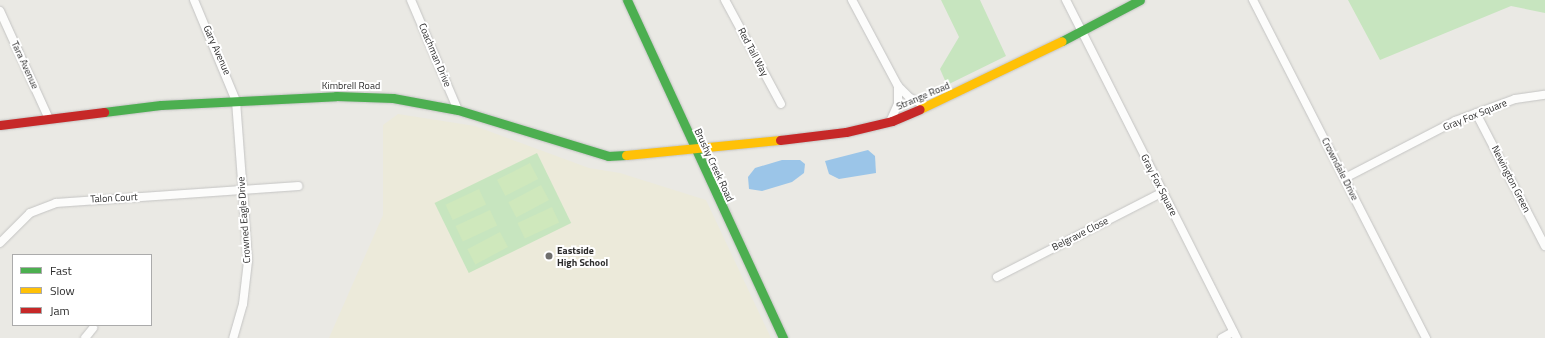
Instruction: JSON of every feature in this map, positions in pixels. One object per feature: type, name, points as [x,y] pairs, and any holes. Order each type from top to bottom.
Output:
[{"type":"street","name":"Gary Avenue","points":[[194,0],[236,101]]},
{"type":"street","name":"Coachman Drive","points":[[411,0],[458,110]]},
{"type":"street","name":"Brushy Creek Road","points":[[627,0],[695,150],[784,338]]},
{"type":"street","name":"Red Tail Way","points":[[725,0],[781,104]]},
{"type":"street","points":[[852,0],[898,86],[910,98],[928,107]]},
{"type":"street","name":"Gray Fox Square","points":[[1066,0],[1235,335]]},
{"type":"street","name":"Strange Road","points":[[695,150],[846,132],[890,122],[928,107],[1082,31],[1140,0]]},
{"type":"street","name":"Crowndale Drive","points":[[1253,0],[1426,338]]},
{"type":"street","name":"Tara Avenue","points":[[0,11],[49,119]]},
{"type":"street","points":[[890,122],[898,104],[898,86]]},
{"type":"street","name":"Gray Fox Square","points":[[1345,178],[1476,113],[1515,99],[1545,95]]},
{"type":"street","name":"Kimbrell Road","points":[[0,125],[236,101],[393,98],[458,110],[608,156],[695,150]]},
{"type":"street","name":"Crowned Eagle Drive","points":[[233,338],[243,304],[247,272],[243,190],[236,101]]},
{"type":"street","name":"Newington Green","points":[[1476,113],[1545,246]]},
{"type":"street","name":"Talon Court","points":[[0,243],[30,213],[56,203],[298,186]]},
{"type":"street","name":"Belgrave Close","points":[[997,277],[1162,192]]},
{"type":"street","points":[[85,338],[93,328]]},
{"type":"street","points":[[1222,338],[1235,335]]},
{"type":"shaded area","name":"Eastside High School","points":[[398,114],[475,126],[589,168],[620,173],[706,200],[771,338],[329,338],[383,215],[383,125]]},
{"type":"green space","points":[[941,0],[980,0],[1006,56],[947,85],[940,69],[959,37]]},
{"type":"green space","points":[[1348,0],[1545,0],[1545,13],[1511,6],[1380,60]]},
{"type":"green space","points":[[537,153],[571,223],[469,273],[435,203]]},
{"type":"green space","points":[[530,163],[538,179],[505,196],[497,180]]},
{"type":"green space","points":[[541,185],[549,200],[516,217],[508,202]]},
{"type":"green space","points":[[479,189],[486,204],[453,220],[445,205]]},
{"type":"green space","points":[[552,207],[559,222],[525,238],[518,223]]},
{"type":"green space","points":[[490,210],[497,225],[463,241],[456,226]]},
{"type":"green space","points":[[500,232],[508,247],[475,264],[467,249]]},
{"type":"water","points":[[868,150],[875,156],[876,173],[839,179],[829,174],[825,161]]},
{"type":"water","points":[[782,160],[800,160],[805,164],[804,173],[792,182],[762,191],[749,189],[748,177],[755,168]]},
{"type":"traffic: fast","points":[[627,0],[783,338]]},
{"type":"traffic: fast","points":[[1062,41],[1140,0]]},
{"type":"traffic: fast","points":[[104,112],[161,105],[336,96],[393,98],[458,110],[608,156],[626,155]]},
{"type":"traffic: slow","points":[[920,109],[1062,41]]},
{"type":"traffic: slow","points":[[626,155],[780,140]]},
{"type":"traffic: jam","points":[[780,140],[846,132],[892,121],[920,109]]},
{"type":"traffic: jam","points":[[0,125],[104,112]]},
{"type":"place","name":"Eastside High School","points":[[549,256]]}]
